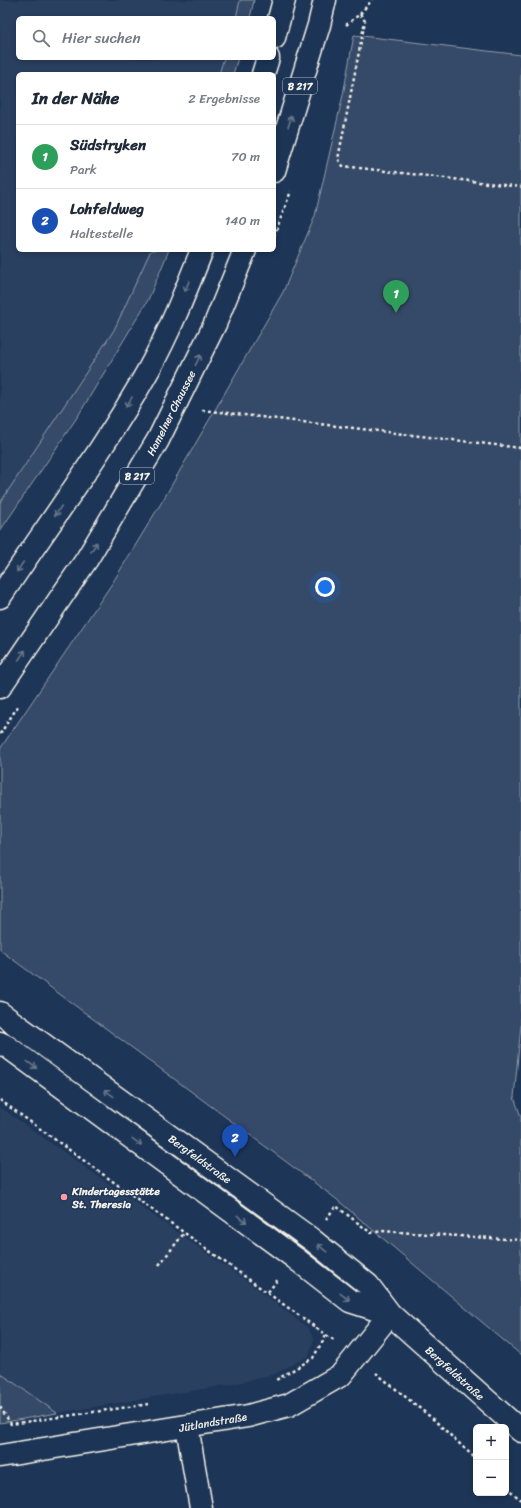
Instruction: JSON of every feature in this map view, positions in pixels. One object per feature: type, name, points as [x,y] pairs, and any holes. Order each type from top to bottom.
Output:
[{"type":"street","points":[[276,30],[284,0]]},
{"type":"street","name":"B 217","points":[[276,165],[319,25],[325,0]]},
{"type":"street","points":[[264,72],[267,60]]},
{"type":"street","points":[[0,597],[110,432],[150,369],[179,307],[201,252]]},
{"type":"street","name":"Hamelner Chaussee","points":[[0,687],[87,559],[158,440],[215,324],[244,252]]},
{"type":"street","name":"Bergfeldstraße","points":[[0,1013],[311,1239],[368,1284],[390,1314],[521,1431]]},
{"type":"street","name":"Bergfeldstraße","points":[[0,1043],[295,1258],[350,1301],[390,1314]]},
{"type":"street","name":"Jütlandstraße","points":[[0,1456],[248,1416],[289,1405],[341,1375],[357,1357],[390,1314]]},
{"type":"street","points":[[187,1426],[201,1508]]},
{"type":"path","points":[[360,14],[365,21],[338,158],[342,166],[521,187]]},
{"type":"path","points":[[200,410],[521,448]]},
{"type":"path","points":[[0,1100],[357,1357],[433,1419],[473,1456]]},
{"type":"path","points":[[311,1239],[336,1206],[371,1233],[382,1231],[521,1240]]},
{"type":"path","points":[[159,1266],[185,1232]]},
{"type":"path","points":[[268,1292],[295,1258]]},
{"type":"path","points":[[269,1382],[277,1380],[314,1358],[326,1335]]},
{"type":"path","points":[[0,1407],[11,1424],[153,1403]]},
{"type":"path","points":[[509,1489],[521,1500]]},
{"type":"shaded area","points":[[0,0],[240,0],[236,16],[16,16],[16,60],[223,60],[220,72],[16,72],[16,252],[150,252],[114,330],[0,503]]},
{"type":"shaded area","points":[[240,0],[254,0],[250,16],[236,16]]},
{"type":"shaded area","points":[[354,35],[521,55],[521,1025],[514,1097],[521,1117],[521,1355],[335,1198],[0,950],[0,749],[113,582],[163,500],[283,292],[315,216],[343,95]]},
{"type":"shaded area","points":[[223,60],[237,60],[234,72],[220,72]]},
{"type":"shaded area","points":[[150,252],[168,252],[148,300],[78,416],[0,531],[0,503],[114,330]]},
{"type":"shaded area","name":"Kindertagesstätte St. Theresia","points":[[0,1107],[256,1288],[308,1328],[314,1338],[309,1356],[274,1374],[239,1383],[57,1413],[0,1373]]},
{"type":"shaded area","points":[[0,1373],[57,1413],[0,1423]]},
{"type":"place","name":"Südstryken","points":[[396,313]]},
{"type":"place","name":"Lohfeldweg","points":[[235,1157]]},
{"type":"place","name":"Kindertagesstätte St. Theresia","points":[[64,1197]]}]
